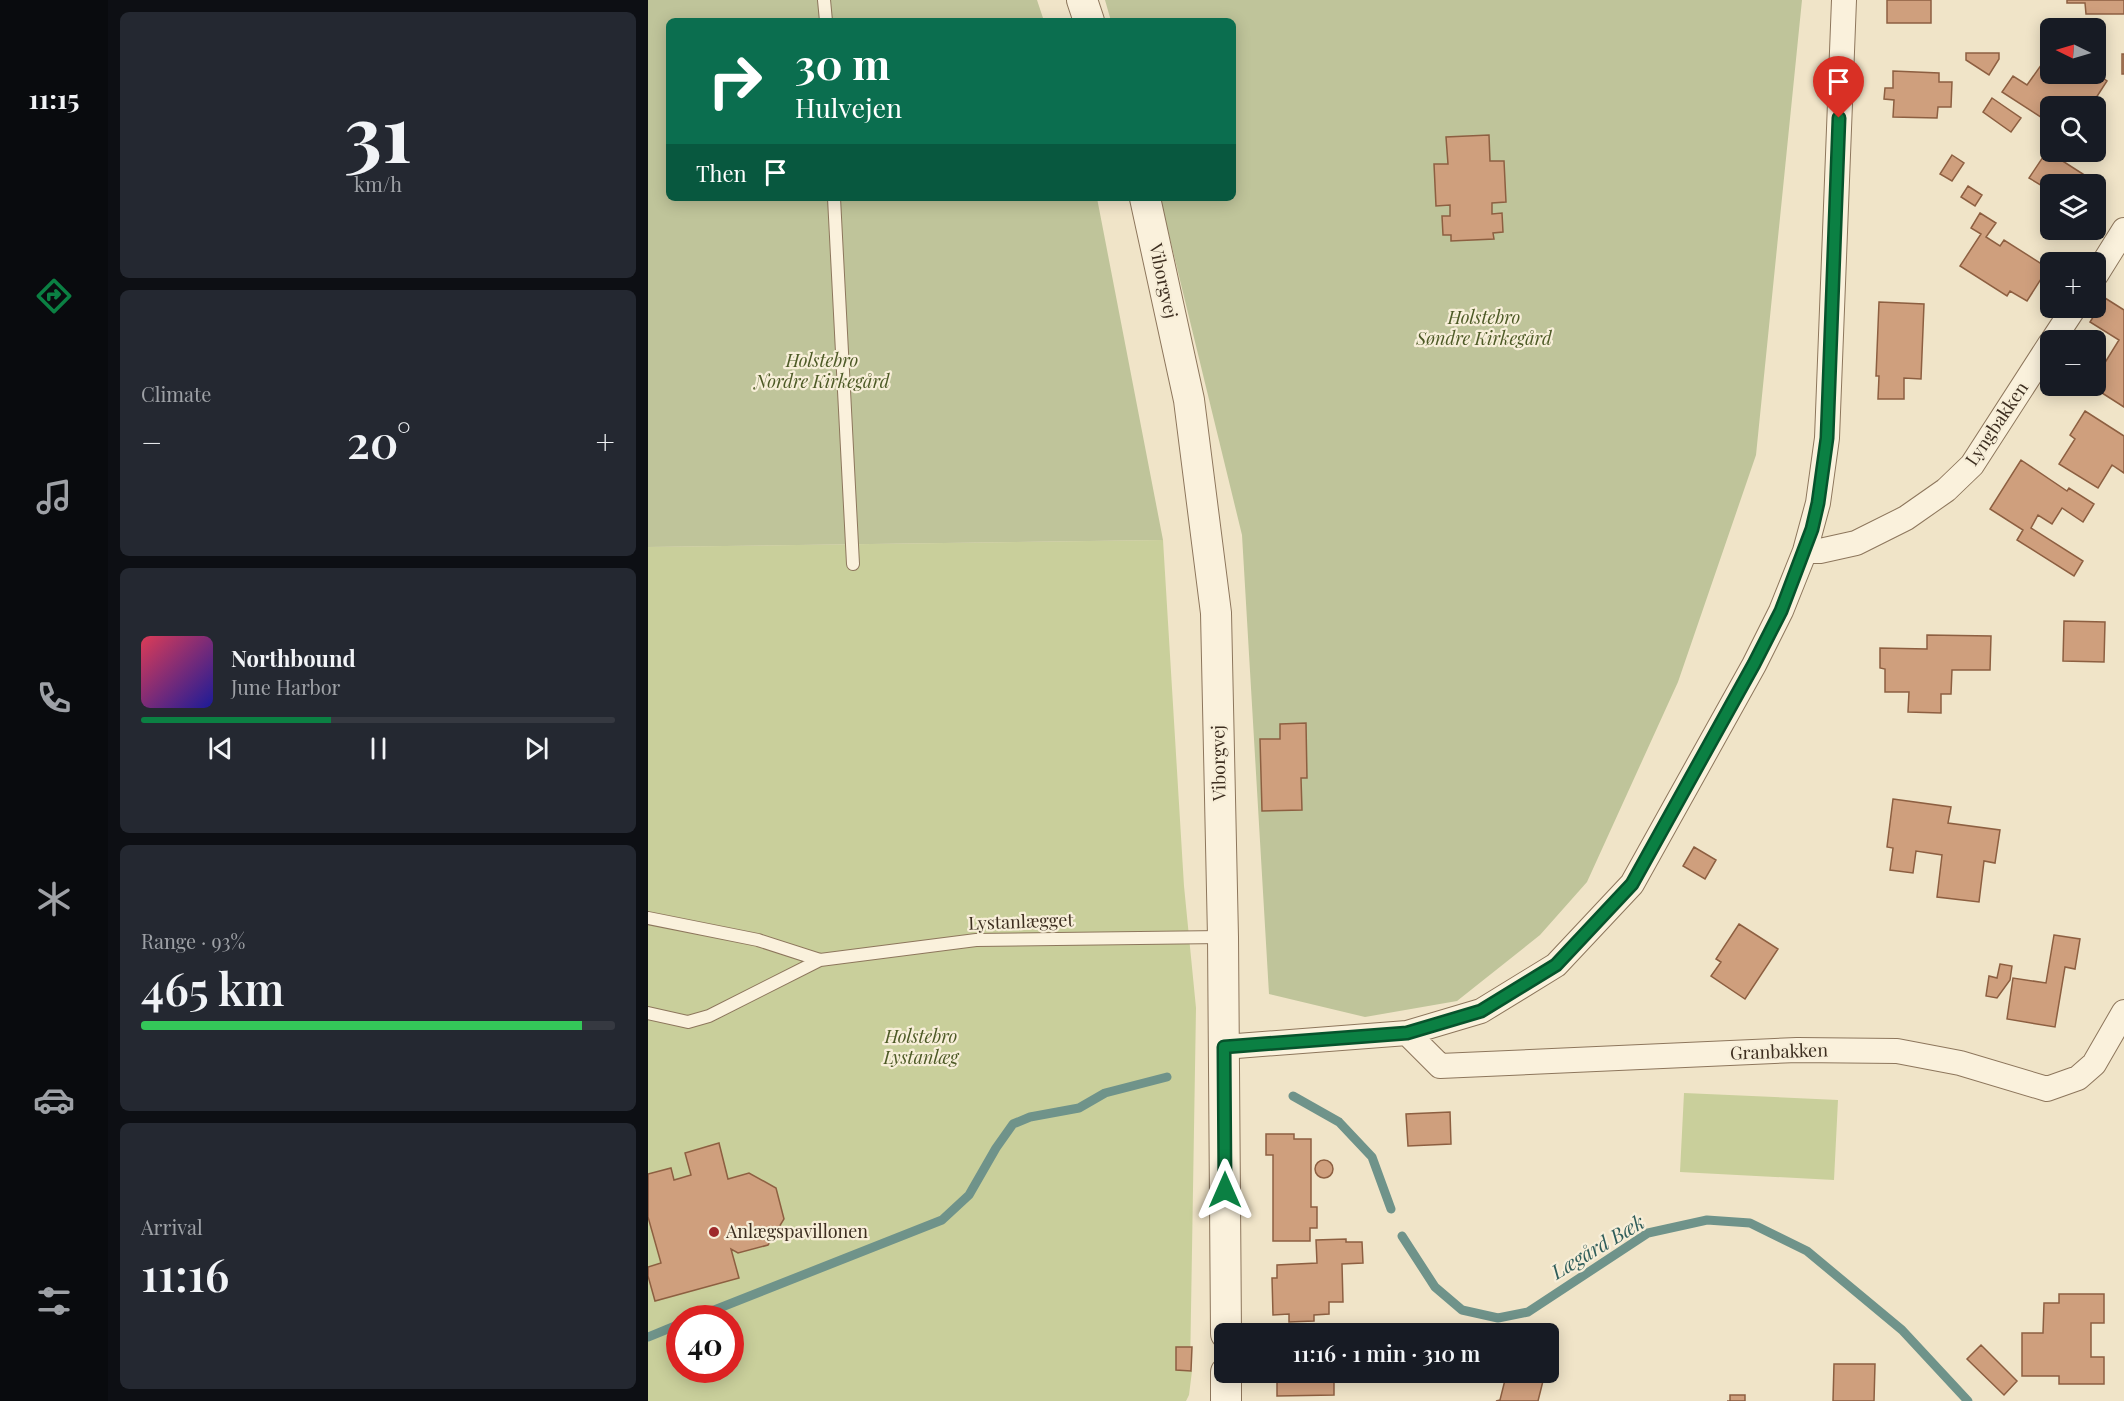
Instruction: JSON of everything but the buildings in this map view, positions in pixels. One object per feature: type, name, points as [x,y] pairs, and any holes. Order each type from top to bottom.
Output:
[{"type":"street","points":[[1082,0],[1088,18]]},
{"type":"street","points":[[1224,1047],[1407,1033],[1481,1011],[1556,965],[1632,884],[1781,611],[1805,551],[1818,503],[1827,438],[1844,0]]},
{"type":"street","name":"Viborgvej","points":[[1146,201],[1189,400],[1216,614],[1223,937],[1226,1323]]},
{"type":"street","points":[[2108,269],[2124,230]]},
{"type":"street","name":"Lyngbakken","points":[[1805,551],[1820,551],[1856,543],[1906,518],[1946,490],[1972,465],[2040,360]]},
{"type":"street","name":"Granbakken","points":[[1407,1033],[1440,1066],[1797,1050],[1897,1051],[1960,1063],[2047,1089],[2078,1078],[2094,1064],[2124,1012]]},
{"type":"street","points":[[1226,1383],[1226,1401]]},
{"type":"lane","points":[[824,0],[825,18]]},
{"type":"lane","points":[[834,201],[852,564]]},
{"type":"lane","name":"Lystanlægget","points":[[648,918],[758,939],[820,960]]},
{"type":"lane","name":"Lystanlægget","points":[[648,1014],[687,1022],[709,1016],[820,960],[976,940],[1223,937]]},
{"type":"green space","name":"Holstebro Nordre Kirkegård","points":[[648,0],[1037,0],[1043,18],[666,18],[666,201],[1098,201],[1163,540],[648,547]]},
{"type":"green space","name":"Holstebro Søndre Kirkegård","points":[[1105,0],[1802,0],[1756,455],[1678,682],[1587,882],[1540,935],[1457,1001],[1365,1017],[1269,994],[1242,535],[1161,201],[1236,201],[1236,18],[1110,18]]},
{"type":"green space","name":"Holstebro Lystanlæg","points":[[1163,540],[1184,886],[1196,1008],[1190,1371],[1192,1371],[1186,1401],[648,1401],[648,547]]},
{"type":"green space","points":[[1684,1093],[1838,1100],[1834,1180],[1680,1172]]},
{"type":"waterway","name":"Lægård Bæk","points":[[727,1305],[942,1220],[969,1195],[996,1148],[1013,1124],[1030,1117],[1079,1108],[1105,1093],[1167,1077]]},
{"type":"waterway","name":"Lægård Bæk","points":[[1293,1096],[1339,1122],[1372,1157],[1391,1209]]},
{"type":"waterway","name":"Lægård Bæk","points":[[1402,1236],[1435,1287],[1462,1310],[1498,1318],[1528,1312],[1648,1233],[1707,1220],[1750,1223],[1807,1251],[1902,1330],[1968,1401]]},
{"type":"waterway","name":"Lægård Bæk","points":[[648,1337],[666,1330]]},
{"type":"place","name":"Anlægspavillonen","points":[[714,1232]]},
{"type":"route","points":[[1225,1190],[1224,1047],[1407,1033],[1481,1011],[1556,965],[1632,884],[1781,611],[1812,529],[1827,438],[1839,118]]}]
